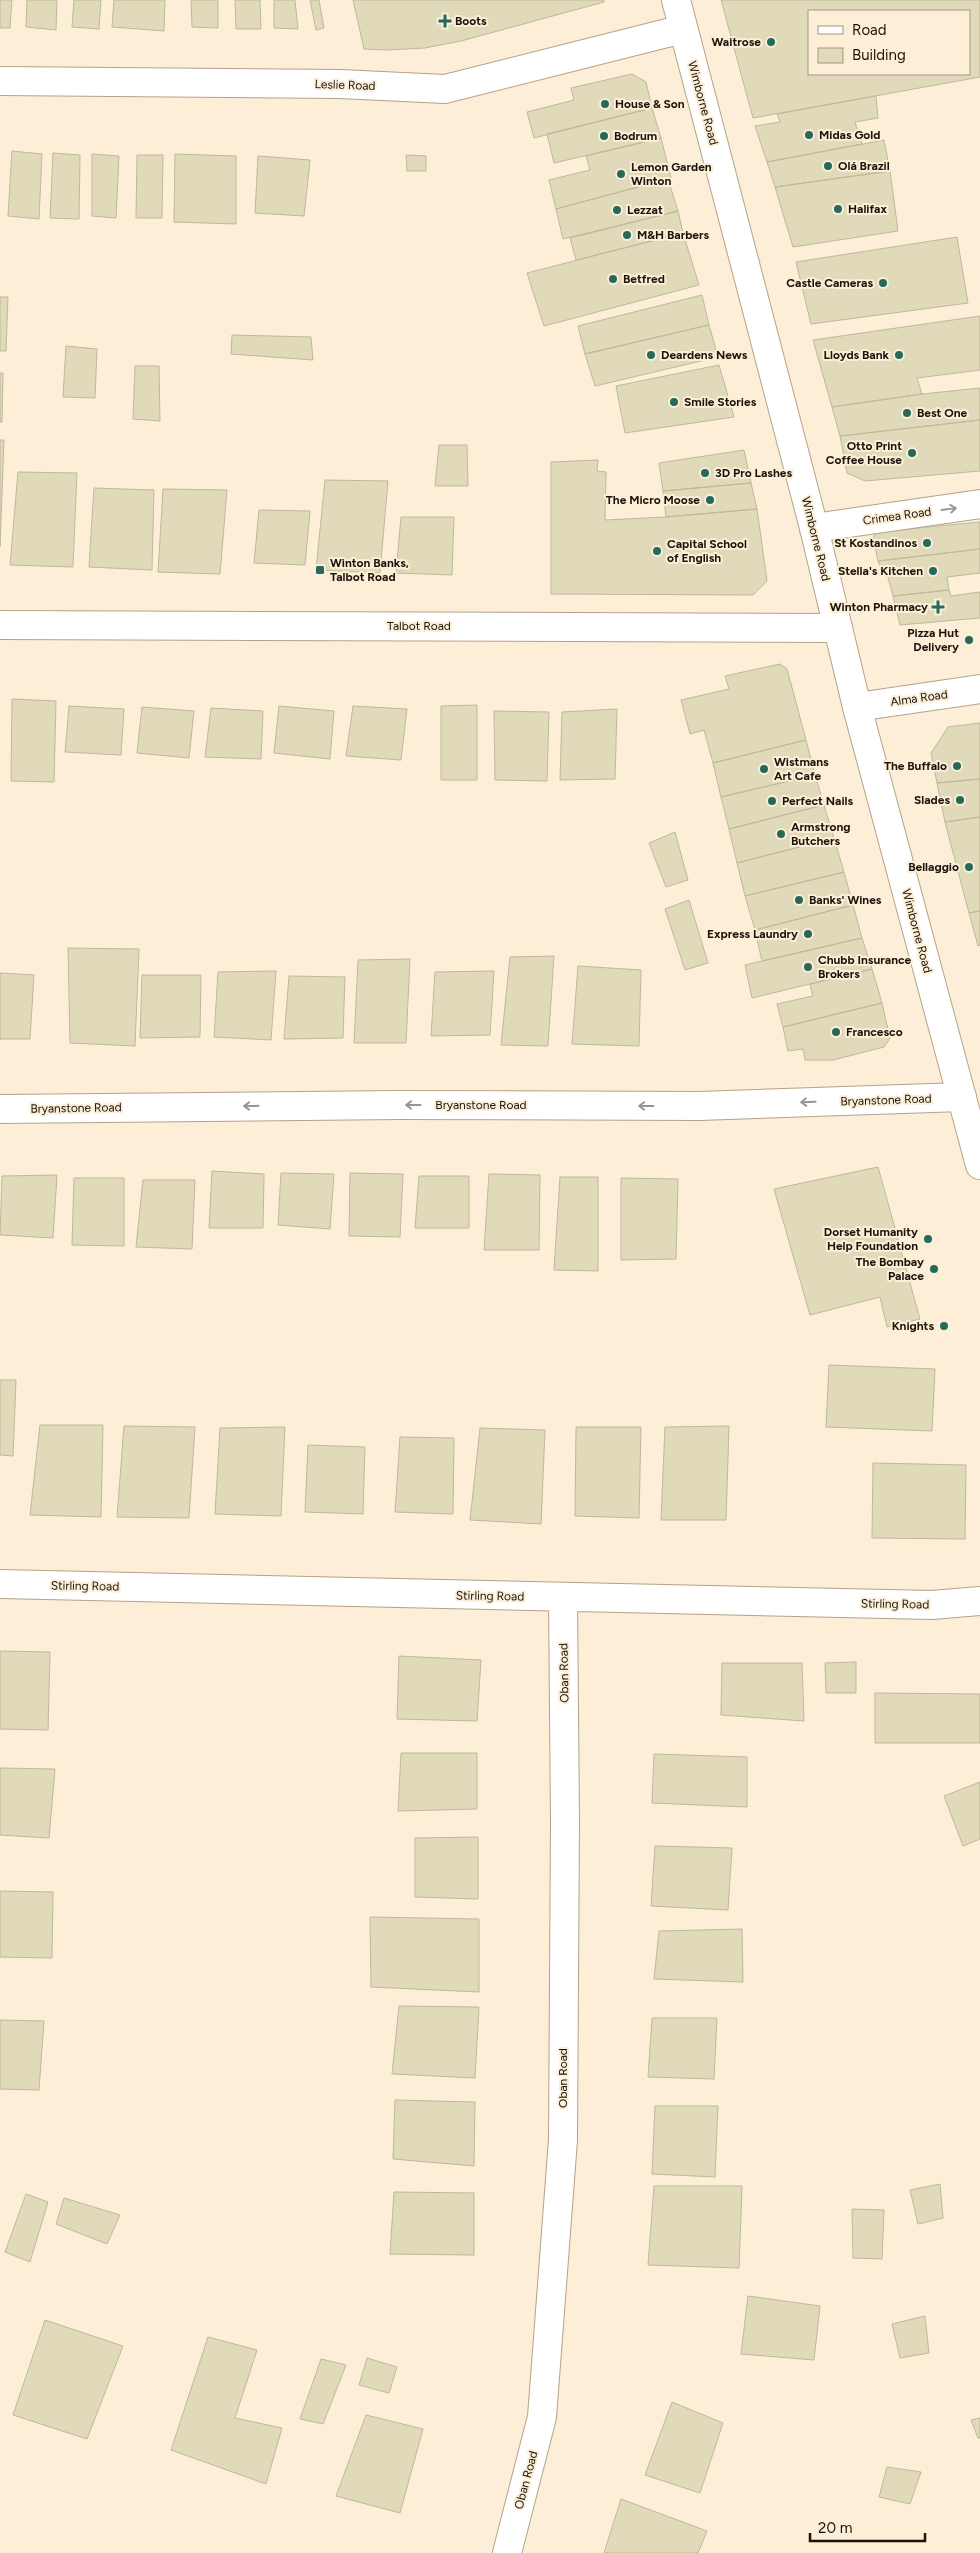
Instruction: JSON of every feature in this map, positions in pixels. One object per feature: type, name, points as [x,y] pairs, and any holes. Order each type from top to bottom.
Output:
[{"type":"street","name":"Wimborne Road","points":[[676,0],[814,528],[857,707],[980,1165]]},
{"type":"street","name":"Leslie Road","points":[[0,80],[340,84],[445,88],[683,29]]},
{"type":"street","name":"Crimea Road","points":[[814,528],[980,504]]},
{"type":"street","name":"Talbot Road","points":[[0,625],[838,628]]},
{"type":"street","name":"Alma Road","points":[[857,707],[980,689]]},
{"type":"street","name":"Bryanstone Road","points":[[0,1109],[399,1104],[699,1106],[962,1097]]},
{"type":"street","name":"Stirling Road","points":[[0,1584],[932,1605],[980,1601]]},
{"type":"street","name":"Oban Road","points":[[507,2553],[542,2417],[563,2140],[565,1832],[563,1598]]},
{"type":"building","points":[[0,0],[12,0],[10,28],[0,28]]},
{"type":"building","points":[[27,0],[57,0],[56,30],[26,27]]},
{"type":"building","points":[[74,0],[101,0],[99,29],[72,27]]},
{"type":"building","points":[[114,0],[165,0],[164,31],[112,27]]},
{"type":"building","points":[[191,0],[218,0],[218,28],[192,27]]},
{"type":"building","points":[[235,0],[260,0],[261,29],[236,29]]},
{"type":"building","points":[[274,0],[295,0],[298,29],[274,28]]},
{"type":"building","points":[[310,0],[319,0],[324,28],[316,30]]},
{"type":"building","name":"Boots","points":[[353,0],[604,0],[604,2],[461,41],[425,48],[387,50],[364,49]]},
{"type":"building","name":"Waitrose","points":[[721,0],[980,0],[980,77],[753,118]]},
{"type":"building","name":"House & Son","points":[[632,74],[646,82],[652,108],[534,138],[527,112],[574,100],[571,88]]},
{"type":"building","name":"Midas Gold","points":[[876,96],[878,118],[855,122],[862,144],[767,162],[755,126],[780,122],[777,114]]},
{"type":"building","name":"Bodrum","points":[[652,108],[661,138],[554,163],[547,134]]},
{"type":"building","name":"Lemon Garden Winton","points":[[661,138],[671,178],[556,209],[549,180],[590,170],[586,156]]},
{"type":"building","name":"Olá Brazil","points":[[884,140],[890,171],[775,187],[767,162]]},
{"type":"building","points":[[12,151],[42,154],[39,219],[8,216]]},
{"type":"building","points":[[53,153],[80,155],[79,219],[50,218]]},
{"type":"building","points":[[92,154],[119,156],[116,218],[92,216]]},
{"type":"building","points":[[175,154],[236,156],[236,224],[174,222]]},
{"type":"building","points":[[137,155],[163,155],[162,218],[136,218]]},
{"type":"building","points":[[406,155],[426,156],[426,171],[407,171]]},
{"type":"building","points":[[258,156],[310,160],[304,216],[255,213]]},
{"type":"building","name":"Halifax","points":[[890,171],[898,231],[793,247],[775,187]]},
{"type":"building","name":"Lezzat","points":[[668,179],[678,211],[563,239],[556,209]]},
{"type":"building","name":"M&H Barbers","points":[[678,211],[683,233],[576,260],[570,238]]},
{"type":"building","name":"Betfred","points":[[683,233],[699,285],[544,326],[527,273]]},
{"type":"building","name":"Castle Cameras","points":[[957,237],[968,303],[811,324],[796,262]]},
{"type":"building","points":[[702,295],[709,325],[585,354],[578,326]]},
{"type":"building","points":[[0,297],[8,297],[6,351],[0,351]]},
{"type":"building","name":"Lloyds Bank","points":[[980,316],[980,370],[917,378],[922,394],[832,407],[813,340]]},
{"type":"building","name":"Deardens News","points":[[709,325],[718,357],[595,386],[585,354]]},
{"type":"building","points":[[232,335],[311,337],[313,360],[231,354]]},
{"type":"building","points":[[66,346],[97,349],[95,398],[63,397]]},
{"type":"building","name":"Smile Stories","points":[[719,365],[734,417],[625,433],[616,386]]},
{"type":"building","points":[[135,366],[159,366],[160,421],[133,419]]},
{"type":"building","points":[[0,373],[3,373],[2,422],[0,422]]},
{"type":"building","name":"Best One","points":[[980,388],[980,420],[840,436],[832,407],[922,394]]},
{"type":"building","name":"Otto Print Coffee House","points":[[980,420],[980,471],[865,481],[847,473],[840,436]]},
{"type":"building","points":[[0,440],[4,440],[0,547]]},
{"type":"building","points":[[439,445],[467,445],[468,486],[435,486]]},
{"type":"building","name":"3D Pro Lashes","points":[[744,450],[751,483],[663,491],[659,463]]},
{"type":"building","name":"Capital School of English","points":[[598,460],[597,471],[606,472],[605,520],[757,509],[767,581],[753,595],[551,594],[551,462]]},
{"type":"building","points":[[18,472],[77,473],[73,567],[10,565]]},
{"type":"building","points":[[325,480],[388,481],[380,573],[316,570]]},
{"type":"building","name":"The Micro Moose","points":[[751,483],[757,509],[666,517],[663,491]]},
{"type":"building","points":[[94,488],[154,490],[152,570],[89,567]]},
{"type":"building","points":[[163,489],[227,490],[220,574],[158,572]]},
{"type":"building","points":[[259,510],[310,511],[305,565],[254,563]]},
{"type":"building","points":[[401,517],[454,517],[452,575],[396,573]]},
{"type":"building","name":"St Kostandinos","points":[[980,522],[980,549],[878,561],[873,537],[877,532]]},
{"type":"building","name":"Stella's Kitchen","points":[[980,549],[980,573],[947,577],[949,590],[893,596],[886,570],[881,568],[878,561]]},
{"type":"building","name":"Winton Pharmacy","points":[[949,590],[951,596],[980,592],[980,618],[900,625],[893,596]]},
{"type":"building","points":[[780,664],[787,669],[806,740],[713,763],[704,730],[690,734],[681,700],[729,689],[725,676]]},
{"type":"building","points":[[12,699],[56,701],[54,782],[11,781]]},
{"type":"building","points":[[477,705],[477,780],[441,780],[441,706]]},
{"type":"building","points":[[69,706],[124,709],[121,755],[65,752]]},
{"type":"building","points":[[279,706],[334,711],[330,759],[274,753]]},
{"type":"building","points":[[353,706],[407,709],[401,760],[346,756]]},
{"type":"building","points":[[142,707],[194,711],[189,758],[137,753]]},
{"type":"building","points":[[211,708],[263,711],[261,759],[205,757]]},
{"type":"building","points":[[617,709],[615,779],[560,780],[562,712]]},
{"type":"building","points":[[494,711],[549,712],[547,781],[495,780]]},
{"type":"building","name":"The Buffalo","points":[[980,723],[980,779],[937,783],[931,753],[948,727]]},
{"type":"building","name":"Wistmans Art Cafe","points":[[806,740],[815,775],[721,797],[713,763]]},
{"type":"building","name":"Perfect Nails","points":[[815,775],[824,805],[729,829],[721,797]]},
{"type":"building","name":"Slades","points":[[980,779],[980,817],[945,822],[937,783]]},
{"type":"building","name":"Armstrong Butchers","points":[[824,805],[834,838],[737,863],[729,829]]},
{"type":"building","name":"Bellaggio","points":[[980,817],[980,911],[969,913],[945,822]]},
{"type":"building","points":[[675,832],[688,880],[666,887],[649,843]]},
{"type":"building","points":[[834,838],[844,872],[745,896],[737,863]]},
{"type":"building","name":"Banks' Wines","points":[[844,872],[853,905],[755,930],[745,896]]},
{"type":"building","points":[[689,900],[708,963],[685,970],[665,909]]},
{"type":"building","name":"Express Laundry","points":[[853,905],[862,938],[762,961],[755,930]]},
{"type":"building","points":[[980,911],[980,945],[978,946],[969,913]]},
{"type":"building","name":"Chubb Insurance Brokers","points":[[862,938],[872,969],[752,998],[745,965]]},
{"type":"building","points":[[68,948],[139,949],[135,1046],[70,1043]]},
{"type":"building","points":[[554,956],[548,1046],[501,1045],[510,957]]},
{"type":"building","points":[[410,959],[406,1043],[354,1043],[358,960]]},
{"type":"building","points":[[578,966],[641,970],[639,1046],[572,1044]]},
{"type":"building","points":[[872,969],[882,1003],[783,1027],[777,1004],[813,996],[810,984]]},
{"type":"building","points":[[276,971],[271,1040],[214,1037],[218,972]]},
{"type":"building","points":[[494,971],[490,1035],[431,1036],[435,972]]},
{"type":"building","points":[[0,973],[34,975],[30,1039],[0,1039]]},
{"type":"building","points":[[142,975],[201,975],[200,1037],[140,1038]]},
{"type":"building","points":[[289,976],[345,977],[343,1038],[284,1039]]},
{"type":"building","name":"Francesco","points":[[882,1003],[890,1038],[884,1047],[833,1060],[805,1060],[803,1049],[788,1051],[783,1027]]},
{"type":"building","points":[[878,1167],[920,1319],[887,1327],[880,1297],[810,1315],[774,1189]]},
{"type":"building","points":[[212,1171],[264,1174],[263,1228],[209,1228]]},
{"type":"building","points":[[281,1173],[334,1174],[330,1229],[278,1225]]},
{"type":"building","points":[[350,1173],[403,1174],[400,1237],[349,1236]]},
{"type":"building","points":[[489,1174],[540,1175],[539,1250],[484,1250]]},
{"type":"building","points":[[57,1175],[53,1238],[0,1235],[2,1176]]},
{"type":"building","points":[[419,1176],[469,1176],[469,1228],[415,1228]]},
{"type":"building","points":[[560,1177],[598,1177],[598,1271],[554,1270]]},
{"type":"building","points":[[74,1178],[124,1178],[124,1246],[72,1245]]},
{"type":"building","points":[[621,1178],[678,1179],[676,1259],[621,1260]]},
{"type":"building","points":[[143,1180],[195,1180],[192,1249],[136,1247]]},
{"type":"building","points":[[829,1365],[935,1369],[932,1431],[826,1427]]},
{"type":"building","points":[[0,1380],[16,1380],[13,1456],[0,1455]]},
{"type":"building","points":[[40,1425],[103,1425],[101,1517],[30,1515]]},
{"type":"building","points":[[124,1426],[195,1427],[189,1518],[117,1517]]},
{"type":"building","points":[[729,1426],[726,1520],[661,1520],[665,1427]]},
{"type":"building","points":[[285,1427],[281,1516],[215,1514],[220,1428]]},
{"type":"building","points":[[576,1427],[641,1427],[639,1518],[575,1516]]},
{"type":"building","points":[[480,1428],[545,1430],[541,1524],[470,1520]]},
{"type":"building","points":[[400,1437],[454,1438],[453,1514],[395,1512]]},
{"type":"building","points":[[308,1445],[365,1447],[363,1514],[305,1512]]},
{"type":"building","points":[[873,1463],[966,1465],[965,1539],[872,1538]]},
{"type":"building","points":[[0,1651],[50,1652],[48,1730],[0,1729]]},
{"type":"building","points":[[399,1656],[481,1660],[477,1721],[397,1719]]},
{"type":"building","points":[[856,1662],[856,1693],[826,1693],[825,1663]]},
{"type":"building","points":[[722,1663],[802,1663],[804,1721],[721,1715]]},
{"type":"building","points":[[875,1693],[980,1694],[980,1743],[875,1743]]},
{"type":"building","points":[[401,1753],[477,1753],[477,1809],[398,1811]]},
{"type":"building","points":[[654,1754],[747,1757],[747,1807],[652,1803]]},
{"type":"building","points":[[0,1768],[55,1769],[49,1838],[0,1835]]},
{"type":"building","points":[[980,1782],[980,1839],[963,1846],[944,1796]]},
{"type":"building","points":[[478,1837],[478,1899],[415,1897],[415,1838]]},
{"type":"building","points":[[655,1846],[732,1848],[728,1910],[651,1906]]},
{"type":"building","points":[[0,1891],[53,1892],[52,1958],[0,1957]]},
{"type":"building","points":[[370,1917],[479,1919],[479,1992],[371,1987]]},
{"type":"building","points":[[742,1929],[743,1982],[654,1979],[659,1931]]},
{"type":"building","points":[[399,2006],[479,2007],[475,2078],[392,2074]]},
{"type":"building","points":[[652,2018],[717,2018],[714,2079],[648,2077]]},
{"type":"building","points":[[0,2020],[44,2021],[39,2090],[0,2089]]},
{"type":"building","points":[[395,2100],[475,2102],[474,2166],[393,2159]]},
{"type":"building","points":[[655,2106],[718,2106],[715,2177],[652,2174]]},
{"type":"building","points":[[940,2184],[943,2218],[918,2224],[910,2190]]},
{"type":"building","points":[[654,2186],[742,2186],[739,2268],[648,2265]]},
{"type":"building","points":[[394,2192],[474,2193],[474,2255],[390,2254]]},
{"type":"building","points":[[26,2194],[48,2202],[30,2262],[5,2252]]},
{"type":"building","points":[[64,2198],[120,2215],[107,2244],[56,2224]]},
{"type":"building","points":[[852,2209],[884,2210],[882,2259],[853,2258]]},
{"type":"building","points":[[748,2296],[820,2306],[814,2360],[741,2354]]},
{"type":"building","points":[[925,2316],[929,2353],[900,2358],[892,2324]]},
{"type":"building","points":[[45,2320],[123,2346],[87,2439],[13,2415]]},
{"type":"building","points":[[208,2337],[257,2350],[235,2418],[282,2428],[266,2484],[171,2450]]},
{"type":"building","points":[[367,2358],[397,2367],[389,2393],[359,2385]]},
{"type":"building","points":[[321,2359],[346,2365],[323,2424],[300,2419]]},
{"type":"building","points":[[672,2402],[723,2423],[700,2493],[645,2475]]},
{"type":"building","points":[[366,2415],[423,2429],[400,2513],[336,2496]]},
{"type":"building","points":[[980,2418],[980,2438],[978,2438],[971,2420]]},
{"type":"building","points":[[887,2467],[921,2472],[910,2504],[879,2497]]},
{"type":"building","points":[[621,2499],[707,2531],[698,2553],[604,2553]]},
{"type":"place","name":"Boots","points":[[445,21]]},
{"type":"place","name":"Waitrose","points":[[771,42]]},
{"type":"place","name":"House & Son","points":[[605,104]]},
{"type":"place","name":"Midas Gold","points":[[809,135]]},
{"type":"place","name":"Bodrum","points":[[604,136]]},
{"type":"place","name":"Olá Brazil","points":[[828,166]]},
{"type":"place","name":"Lemon Garden Winton","points":[[621,174]]},
{"type":"place","name":"Halifax","points":[[838,209]]},
{"type":"place","name":"Lezzat","points":[[617,210]]},
{"type":"place","name":"M&H Barbers","points":[[627,235]]},
{"type":"place","name":"Betfred","points":[[613,279]]},
{"type":"place","name":"Castle Cameras","points":[[883,283]]},
{"type":"place","name":"Deardens News","points":[[651,355]]},
{"type":"place","name":"Lloyds Bank","points":[[899,355]]},
{"type":"place","name":"Smile Stories","points":[[674,402]]},
{"type":"place","name":"Best One","points":[[907,413]]},
{"type":"place","name":"Otto Print Coffee House","points":[[912,453]]},
{"type":"place","name":"3D Pro Lashes","points":[[705,473]]},
{"type":"place","name":"The Micro Moose","points":[[710,500]]},
{"type":"place","name":"St Kostandinos","points":[[927,543]]},
{"type":"place","name":"Capital School of English","points":[[657,551]]},
{"type":"place","name":"Winton Banks, Talbot Road","points":[[320,570]]},
{"type":"place","name":"Stella's Kitchen","points":[[933,571]]},
{"type":"place","name":"Winton Pharmacy","points":[[938,607]]},
{"type":"place","name":"Pizza Hut Delivery","points":[[969,640]]},
{"type":"place","name":"The Buffalo","points":[[957,766]]},
{"type":"place","name":"Wistmans Art Cafe","points":[[764,769]]},
{"type":"place","name":"Slades","points":[[960,800]]},
{"type":"place","name":"Perfect Nails","points":[[772,801]]},
{"type":"place","name":"Armstrong Butchers","points":[[781,834]]},
{"type":"place","name":"Bellaggio","points":[[969,867]]},
{"type":"place","name":"Banks' Wines","points":[[799,900]]},
{"type":"place","name":"Express Laundry","points":[[808,934]]},
{"type":"place","name":"Chubb Insurance Brokers","points":[[808,967]]},
{"type":"place","name":"Francesco","points":[[836,1032]]},
{"type":"place","name":"Dorset Humanity Help Foundation","points":[[928,1239]]},
{"type":"place","name":"The Bombay Palace","points":[[934,1269]]},
{"type":"place","name":"Knights","points":[[944,1326]]}]
